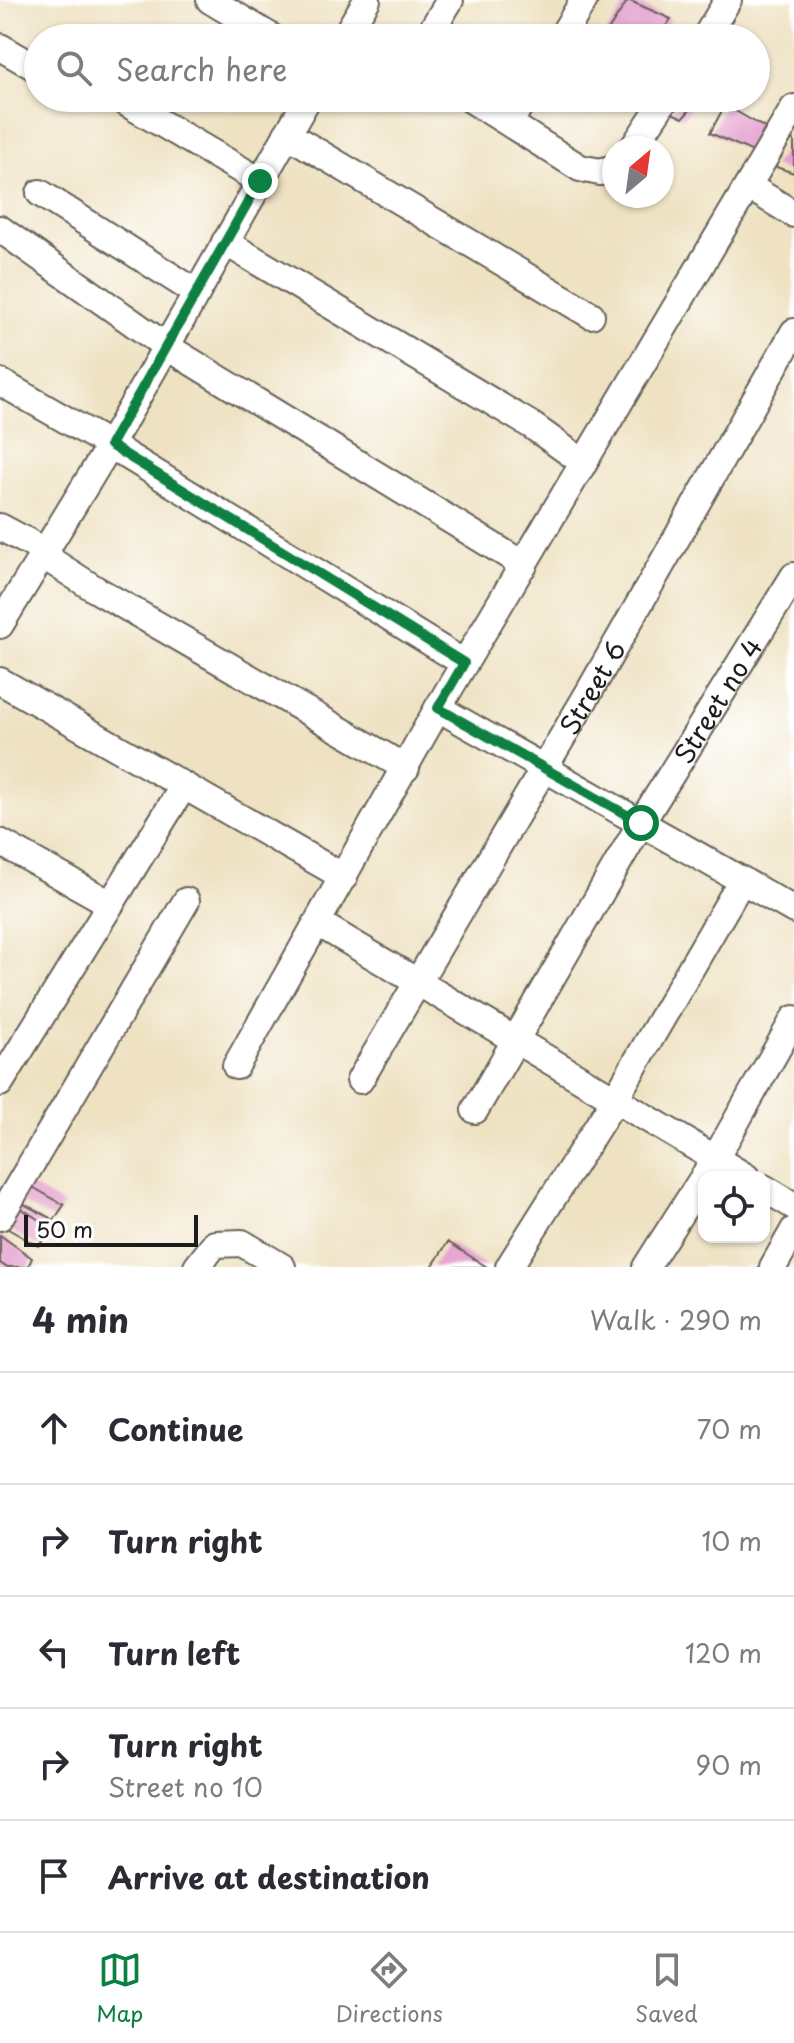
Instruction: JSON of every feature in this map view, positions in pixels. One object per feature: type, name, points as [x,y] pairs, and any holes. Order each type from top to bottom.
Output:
[{"type":"street","points":[[210,0],[250,24]]},
{"type":"street","points":[[359,24],[367,0]]},
{"type":"street","points":[[435,24],[450,0]]},
{"type":"street","points":[[569,24],[584,0]]},
{"type":"street","points":[[713,24],[728,0]]},
{"type":"street","points":[[0,47],[24,61]]},
{"type":"street","points":[[236,1066],[464,663],[794,108]]},
{"type":"street","points":[[142,112],[260,181]]},
{"type":"street","points":[[0,625],[110,445],[300,112]]},
{"type":"street","points":[[493,112],[580,168],[602,170]]},
{"type":"street","points":[[510,122],[516,112]]},
{"type":"street","points":[[641,136],[657,112]]},
{"type":"street","points":[[287,134],[591,315]]},
{"type":"street","points":[[748,186],[794,214]]},
{"type":"street","points":[[40,193],[197,293]]},
{"type":"street","points":[[0,229],[167,347],[524,565]]},
{"type":"street","points":[[225,242],[531,425],[584,463]]},
{"type":"street","name":"Street 6","points":[[360,1080],[794,332]]},
{"type":"street","points":[[0,382],[110,445],[464,663]]},
{"type":"street","points":[[0,527],[47,552],[53,562],[95,589],[406,768]]},
{"type":"street","name":"Street no 4","points":[[475,1110],[641,823],[794,576]]},
{"type":"street","points":[[0,681],[344,877]]},
{"type":"street","points":[[438,708],[794,910]]},
{"type":"street","points":[[0,1083],[183,787]]},
{"type":"street","points":[[0,842],[109,903]]},
{"type":"street","points":[[509,1267],[615,1099],[742,880]]},
{"type":"street","points":[[0,1217],[186,901]]},
{"type":"street","points":[[318,923],[736,1171]]},
{"type":"street","points":[[646,1267],[715,1159],[794,1019]]},
{"type":"street","points":[[770,1192],[794,1206]]},
{"type":"street","points":[[773,1267],[794,1230]]},
{"type":"street","points":[[197,1267],[215,1244],[242,1243],[282,1267]]},
{"type":"building","points":[[628,0],[671,19],[667,24],[612,24]]},
{"type":"building","points":[[673,112],[688,112],[683,118]]},
{"type":"building","points":[[721,112],[737,112],[765,128],[753,152],[710,133]]},
{"type":"building","points":[[794,140],[794,173],[773,166]]},
{"type":"building","points":[[29,1185],[64,1205],[54,1220],[22,1203]]},
{"type":"building","points":[[16,1205],[53,1229],[38,1246],[3,1226]]},
{"type":"building","points":[[0,1235],[32,1258],[28,1267],[6,1267],[0,1263]]},
{"type":"building","points":[[448,1242],[487,1267],[432,1267]]},
{"type":"route","points":[[260,181],[110,445],[464,663],[438,708],[641,823]]}]
